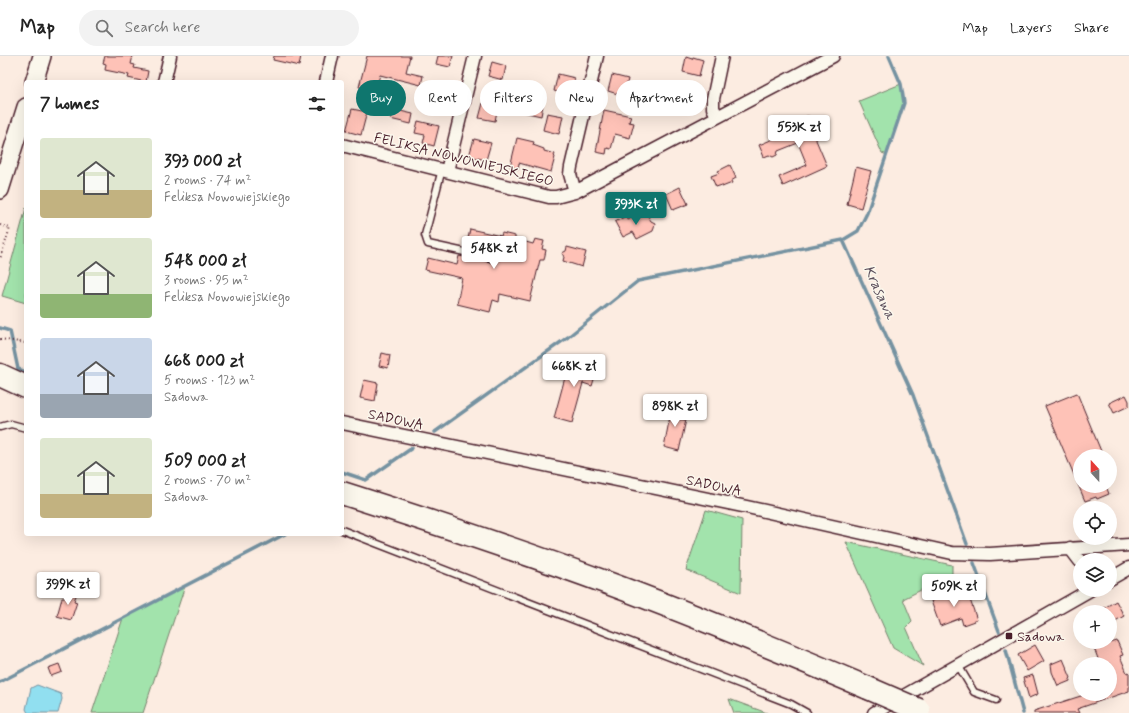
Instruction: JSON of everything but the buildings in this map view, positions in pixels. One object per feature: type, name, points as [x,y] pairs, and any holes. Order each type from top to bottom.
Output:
[{"type":"highway","points":[[0,375],[24,386]]},
{"type":"highway","points":[[0,389],[24,394]]},
{"type":"highway","points":[[344,494],[517,551],[610,584],[740,635],[922,712]]},
{"type":"main road","points":[[35,80],[42,56]]},
{"type":"main road","points":[[0,190],[24,113]]},
{"type":"street","points":[[164,80],[170,56]]},
{"type":"street","points":[[326,80],[332,56]]},
{"type":"street","points":[[444,170],[475,56]]},
{"type":"street","points":[[575,192],[570,174],[571,167],[597,56]]},
{"type":"street","points":[[717,116],[713,108],[713,99],[722,56]]},
{"type":"street","name":"FELIKSA NOWOWIEJSKIEGO","points":[[344,145],[549,197],[556,197],[575,192],[833,56]]},
{"type":"street","name":"SADOWA","points":[[344,423],[747,508],[952,553],[990,554],[1129,545]]},
{"type":"street","points":[[1070,548],[1074,553]]},
{"type":"street","points":[[1117,575],[1129,568]]},
{"type":"street","points":[[874,713],[892,709],[958,665],[1078,597]]},
{"type":"lane","points":[[444,170],[425,235],[428,244],[492,258]]},
{"type":"lane","points":[[0,425],[11,424],[24,427]]},
{"type":"lane","points":[[344,531],[791,704],[807,713]]},
{"type":"lane","points":[[958,665],[974,692],[996,700]]},
{"type":"path","points":[[0,225],[10,228],[0,259]]},
{"type":"path","points":[[0,339],[24,344]]},
{"type":"green space","points":[[901,84],[904,103],[887,155],[882,153],[859,101]]},
{"type":"green space","points":[[24,215],[24,302],[2,296]]},
{"type":"green space","points":[[706,510],[742,520],[741,593],[686,570]]},
{"type":"green space","points":[[846,542],[952,565],[952,575],[930,579],[923,589],[903,599],[912,621],[906,627],[923,666],[893,648]]},
{"type":"green space","points":[[185,586],[143,713],[92,713],[123,618]]},
{"type":"green space","points":[[729,699],[767,713],[734,713]]},
{"type":"water","points":[[37,685],[61,694],[62,699],[58,713],[28,713],[26,709],[31,688]]},
{"type":"waterway","points":[[435,432],[568,337],[638,281],[843,240],[858,231],[867,213],[904,103],[901,84],[889,56]]},
{"type":"waterway","name":"Krasawa","points":[[843,240],[913,395],[967,544]]},
{"type":"waterway","points":[[0,328],[10,331],[18,369],[24,371]]},
{"type":"waterway","points":[[344,473],[366,480],[412,448]]},
{"type":"waterway","points":[[0,682],[281,536]]},
{"type":"waterway","name":"Krasawa","points":[[974,563],[999,631]]},
{"type":"waterway","name":"Krasawa","points":[[1006,650],[1023,713]]},
{"type":"place","name":"Sadowa","points":[[1009,636]]}]
